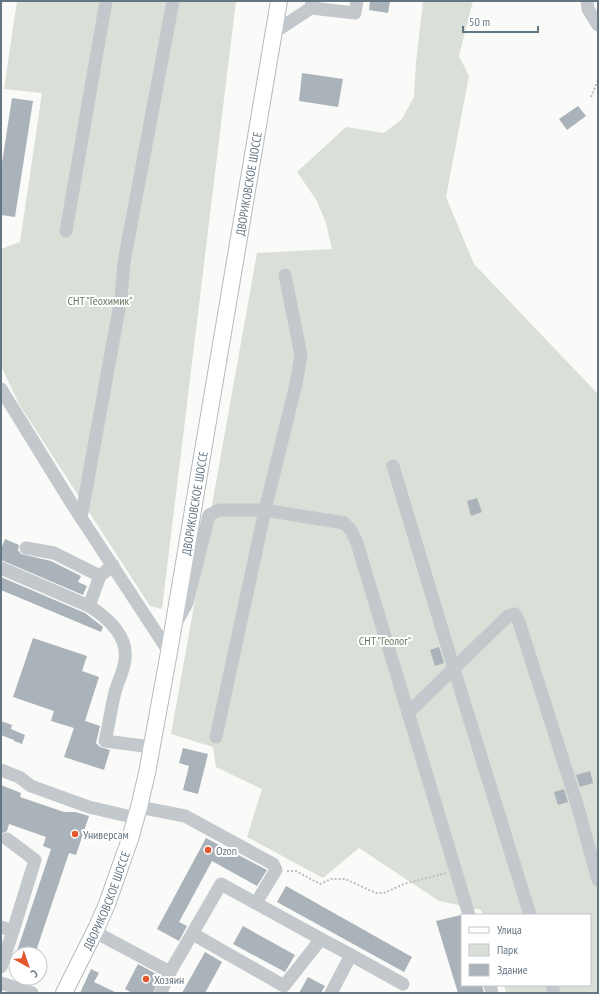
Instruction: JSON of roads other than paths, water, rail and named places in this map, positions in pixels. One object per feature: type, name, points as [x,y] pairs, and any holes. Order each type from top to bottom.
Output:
[{"type":"main road","name":"ДВОРИКОВСКОЕ ШОССЕ","points":[[64,993],[95,932],[107,904],[138,812],[152,747],[174,627],[279,1]]},
{"type":"street","points":[[66,231],[106,1]]},
{"type":"street","points":[[81,518],[121,298],[124,262],[173,1]]},
{"type":"street","points":[[273,33],[312,4],[355,13],[357,1]]},
{"type":"street","points":[[587,1],[588,9],[598,25]]},
{"type":"street","points":[[216,737],[265,510],[296,384],[301,355],[285,275]]},
{"type":"street","points":[[1,389],[81,518],[169,652]]},
{"type":"street","points":[[393,466],[530,914]]},
{"type":"street","points":[[174,627],[187,603],[209,515],[218,510],[265,510],[344,523],[351,530],[356,543],[469,914]]},
{"type":"street","points":[[26,548],[54,554],[100,576]]},
{"type":"street","points":[[89,606],[100,576],[112,565]]},
{"type":"street","points":[[1,568],[89,606],[102,614],[112,623],[124,642],[126,650],[125,661],[115,693],[105,741],[152,747]]},
{"type":"street","points":[[408,713],[508,616],[515,614],[519,622],[577,804],[598,880]]},
{"type":"street","points":[[1,770],[19,777],[30,786],[89,807],[185,816],[273,864],[276,870],[256,903]]},
{"type":"street","points":[[1,967],[7,929],[35,860],[8,839]]},
{"type":"street","points":[[160,992],[221,884],[403,984]]},
{"type":"street","points":[[95,932],[170,972]]},
{"type":"street","points":[[193,934],[284,986],[321,939]]},
{"type":"street","points":[[331,993],[351,955]]},
{"type":"street","points":[[1,983],[32,993]]},
{"type":"place","name":"Универсам","points":[[75,834]]},
{"type":"place","name":"Ozon","points":[[208,850]]},
{"type":"place","name":"Хозяин","points":[[146,979]]},
{"type":"park label","name":"СНТ \"Геохимик\"","points":[[100,300]]},
{"type":"park label","name":"СНТ \"Геолог\"","points":[[385,640]]}]
